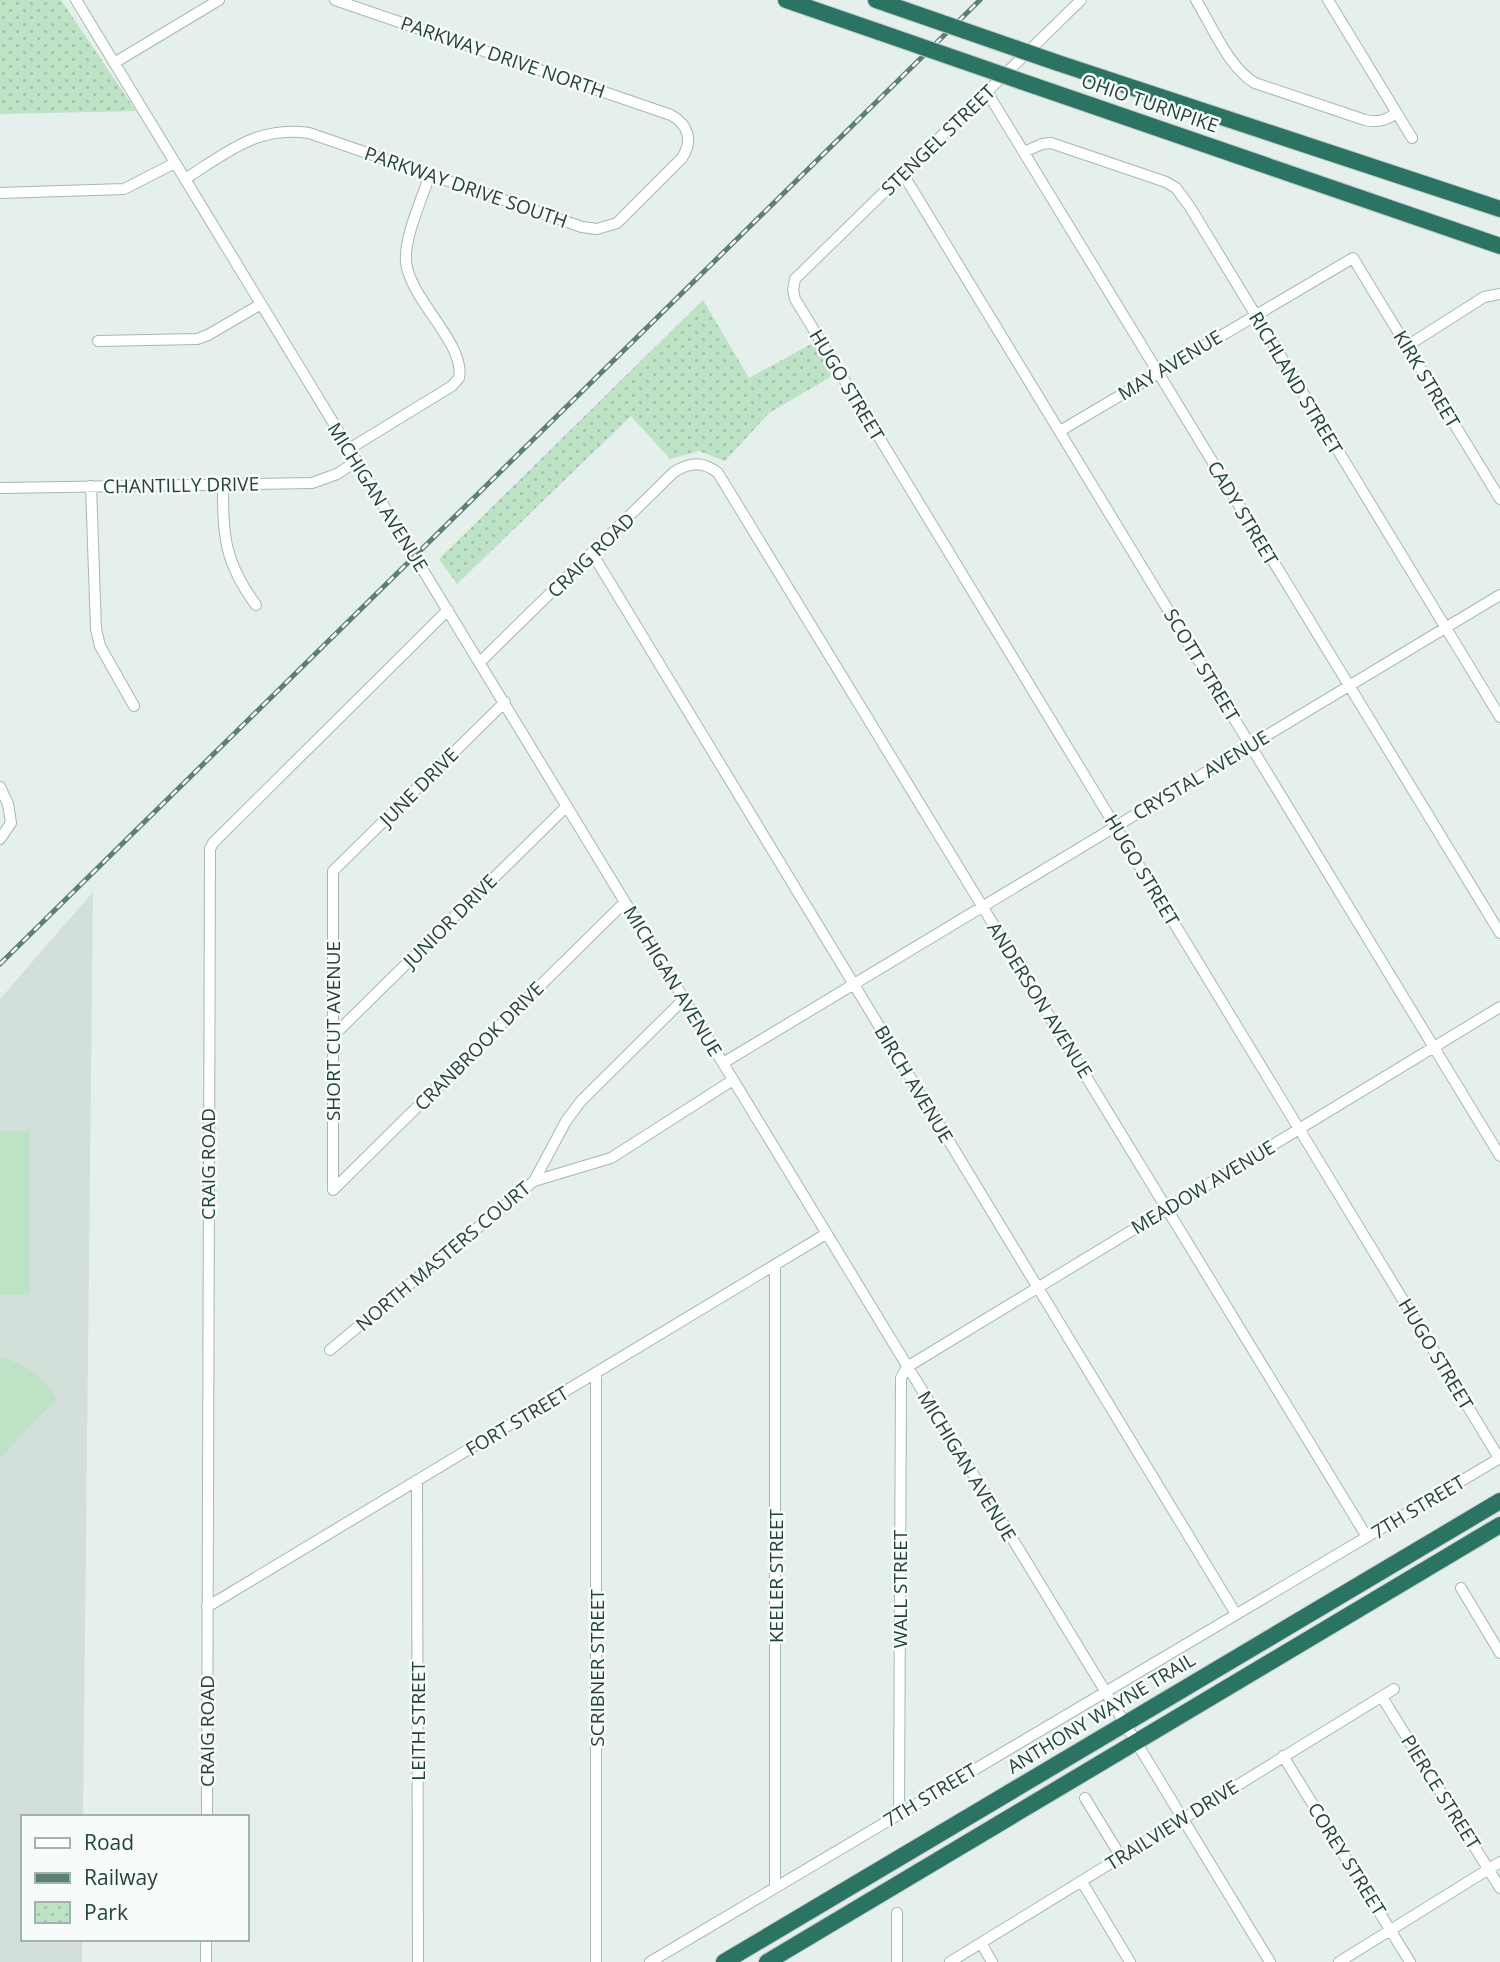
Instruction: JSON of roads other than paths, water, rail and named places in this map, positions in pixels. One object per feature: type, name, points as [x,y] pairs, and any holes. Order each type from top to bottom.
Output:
[{"type":"highway","name":"OHIO TURNPIKE","points":[[786,0],[1500,246]]},
{"type":"highway","name":"OHIO TURNPIKE","points":[[876,0],[1500,209]]},
{"type":"highway","name":"ANTHONY WAYNE TRAIL","points":[[724,1962],[1500,1502]]},
{"type":"highway","points":[[766,1962],[1500,1525]]},
{"type":"street","name":"MICHIGAN AVENUE","points":[[76,0],[1270,1962]]},
{"type":"street","points":[[114,63],[219,0]]},
{"type":"street","name":"PARKWAY DRIVE NORTH","points":[[335,0],[671,115]]},
{"type":"street","name":"STENGEL STREET","points":[[795,279],[1081,0]]},
{"type":"street","points":[[1196,0],[1238,70],[1255,83],[1365,120],[1386,120],[1397,113]]},
{"type":"street","points":[[1328,0],[1412,138]]},
{"type":"street","name":"CADY STREET","points":[[987,92],[1500,933]]},
{"type":"street","name":"PARKWAY DRIVE SOUTH","points":[[185,179],[257,136],[279,131],[309,134],[582,227],[607,228],[617,223],[688,150],[689,140],[684,124],[671,115]]},
{"type":"street","name":"RICHLAND STREET","points":[[1024,152],[1051,143],[1166,182],[1176,188],[1500,717]]},
{"type":"street","points":[[0,193],[124,189],[175,163]]},
{"type":"street","points":[[349,449],[452,386],[459,378],[459,360],[414,285],[406,261],[407,245],[430,174]]},
{"type":"street","name":"SCOTT STREET","points":[[903,174],[1500,1157]]},
{"type":"street","name":"MAY AVENUE","points":[[1060,431],[1353,258]]},
{"type":"street","name":"KIRK STREET","points":[[1353,258],[1500,499]]},
{"type":"street","name":"HUGO STREET","points":[[795,279],[795,299],[1500,1458]]},
{"type":"street","points":[[1407,346],[1483,298],[1500,294]]},
{"type":"street","points":[[98,341],[197,339],[261,304]]},
{"type":"street","name":"CHANTILLY DRIVE","points":[[0,488],[312,483],[337,474],[356,461]]},
{"type":"street","name":"CRAIG ROAD","points":[[480,662],[674,472],[689,464],[709,466]]},
{"type":"street","name":"ANDERSON AVENUE","points":[[709,466],[718,472],[1367,1537]]},
{"type":"street","points":[[223,484],[223,528],[226,545],[243,587],[256,605]]},
{"type":"street","points":[[91,486],[96,629],[100,646],[134,706]]},
{"type":"street","name":"BIRCH AVENUE","points":[[592,554],[1236,1615]]},
{"type":"street","name":"CRYSTAL AVENUE","points":[[723,1063],[1500,595]]},
{"type":"street","name":"CRAIG ROAD","points":[[207,1815],[210,849],[213,843],[448,610]]},
{"type":"street","name":"JUNE DRIVE","points":[[334,871],[505,702]]},
{"type":"street","points":[[0,787],[8,804],[11,823],[0,839]]},
{"type":"street","name":"JUNIOR DRIVE","points":[[333,1036],[567,806]]},
{"type":"street","name":"SHORT CUT AVENUE","points":[[333,1190],[334,871]]},
{"type":"street","name":"CRANBROOK DRIVE","points":[[333,1190],[625,902]]},
{"type":"street","name":"NORTH MASTERS COURT","points":[[330,1350],[534,1181],[566,1121],[581,1101],[684,999]]},
{"type":"street","name":"MEADOW AVENUE","points":[[907,1367],[1500,1007]]},
{"type":"street","points":[[534,1181],[611,1158],[733,1080]]},
{"type":"street","name":"FORT STREET","points":[[207,1607],[826,1234]]},
{"type":"street","name":"KEELER STREET","points":[[775,1265],[775,1888]]},
{"type":"street","name":"WALL STREET","points":[[899,1814],[901,1378],[907,1367]]},
{"type":"street","name":"SCRIBNER STREET","points":[[596,1373],[596,1962]]},
{"type":"street","name":"7TH STREET","points":[[650,1962],[1500,1458]]},
{"type":"street","name":"LEITH STREET","points":[[417,1480],[418,1962]]},
{"type":"street","points":[[1461,1588],[1500,1653]]},
{"type":"street","name":"TRAILVIEW DRIVE","points":[[950,1962],[1394,1689]]},
{"type":"street","name":"PIERCE STREET","points":[[1382,1697],[1500,1888]]},
{"type":"street","name":"COREY STREET","points":[[1283,1756],[1410,1962]]},
{"type":"street","points":[[1085,1798],[1121,1857]]},
{"type":"street","points":[[1339,1962],[1500,1862]]},
{"type":"street","points":[[1082,1882],[1130,1962]]},
{"type":"street","points":[[897,1913],[897,1962]]},
{"type":"street","points":[[206,1941],[206,1962]]},
{"type":"street","points":[[981,1943],[992,1962]]},
{"type":"railway","points":[[0,964],[980,0]]}]
